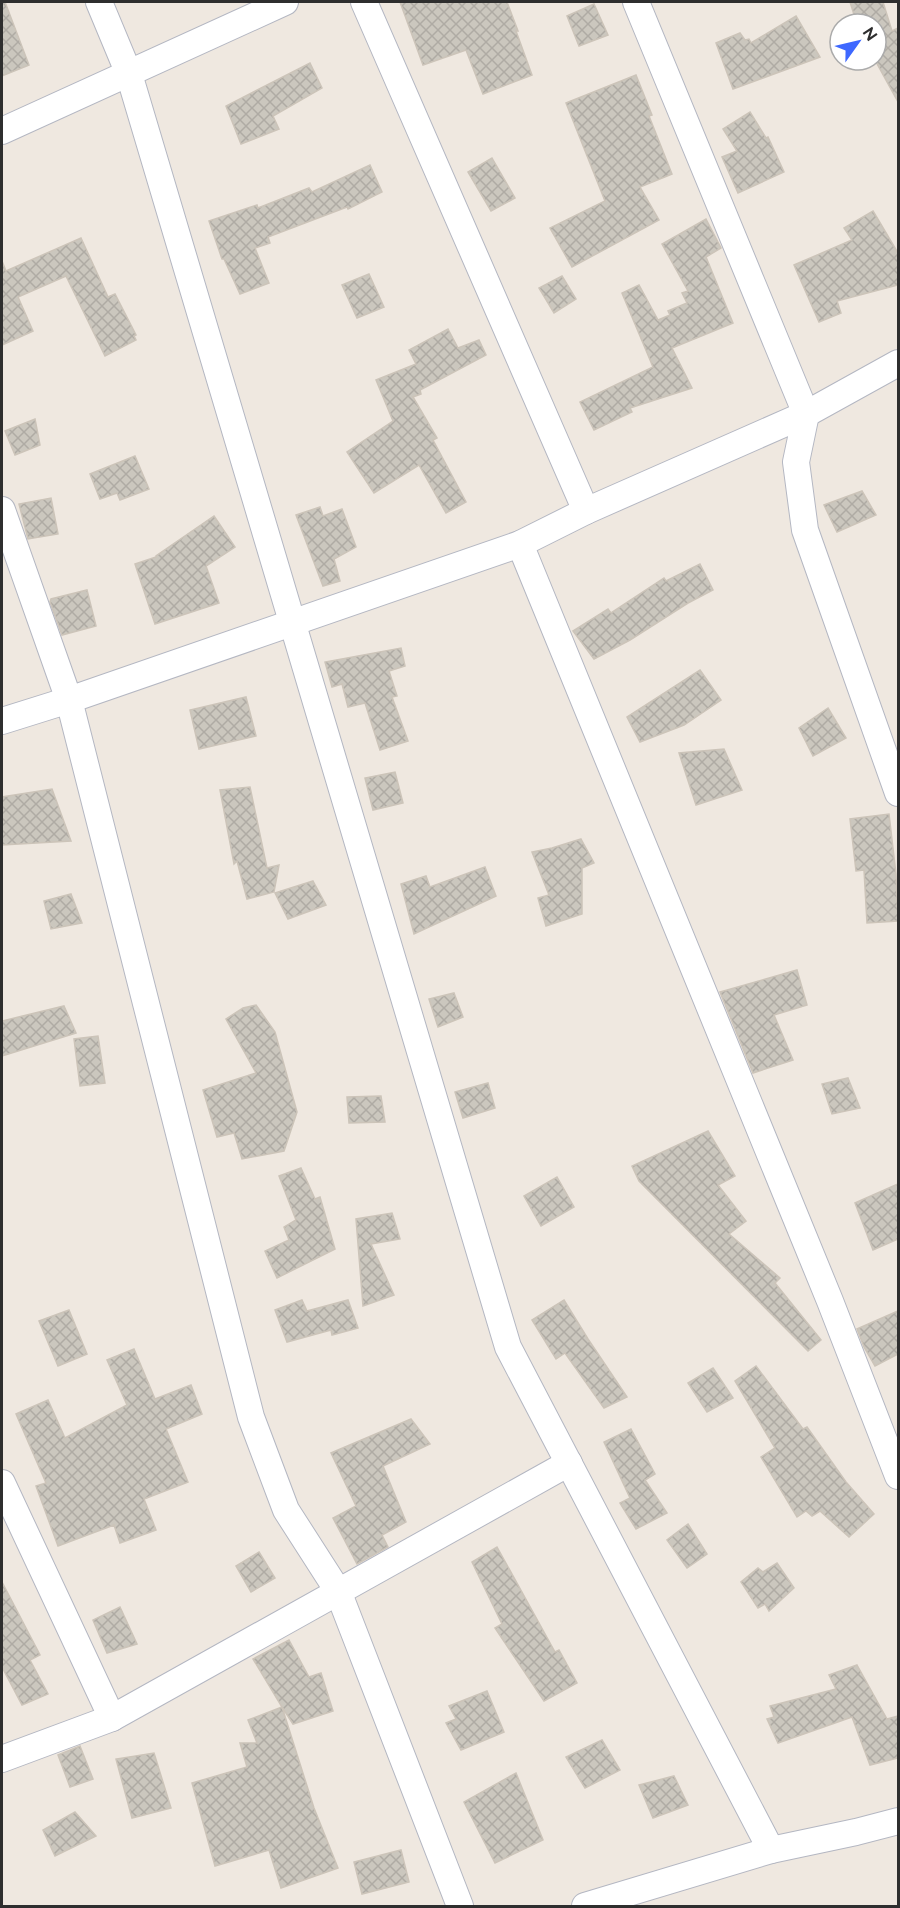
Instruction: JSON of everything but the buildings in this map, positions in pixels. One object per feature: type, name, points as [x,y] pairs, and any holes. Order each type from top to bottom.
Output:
[{"type":"street","points":[[99,2],[129,74],[508,1347],[771,1850]]},
{"type":"street","points":[[2,131],[285,2]]},
{"type":"street","points":[[364,2],[586,512]]},
{"type":"street","points":[[636,2],[806,414],[796,462],[805,530],[898,793]]},
{"type":"street","points":[[2,721],[520,544],[586,512],[806,414],[898,363]]},
{"type":"street","points":[[2,510],[69,700],[251,1417],[286,1510],[338,1591],[460,1906]]},
{"type":"street","points":[[520,544],[830,1301],[898,1476]]},
{"type":"street","points":[[2,1760],[112,1718],[569,1463]]},
{"type":"street","points":[[2,1483],[112,1718]]},
{"type":"street","points":[[585,1906],[771,1850],[898,1821]]}]
